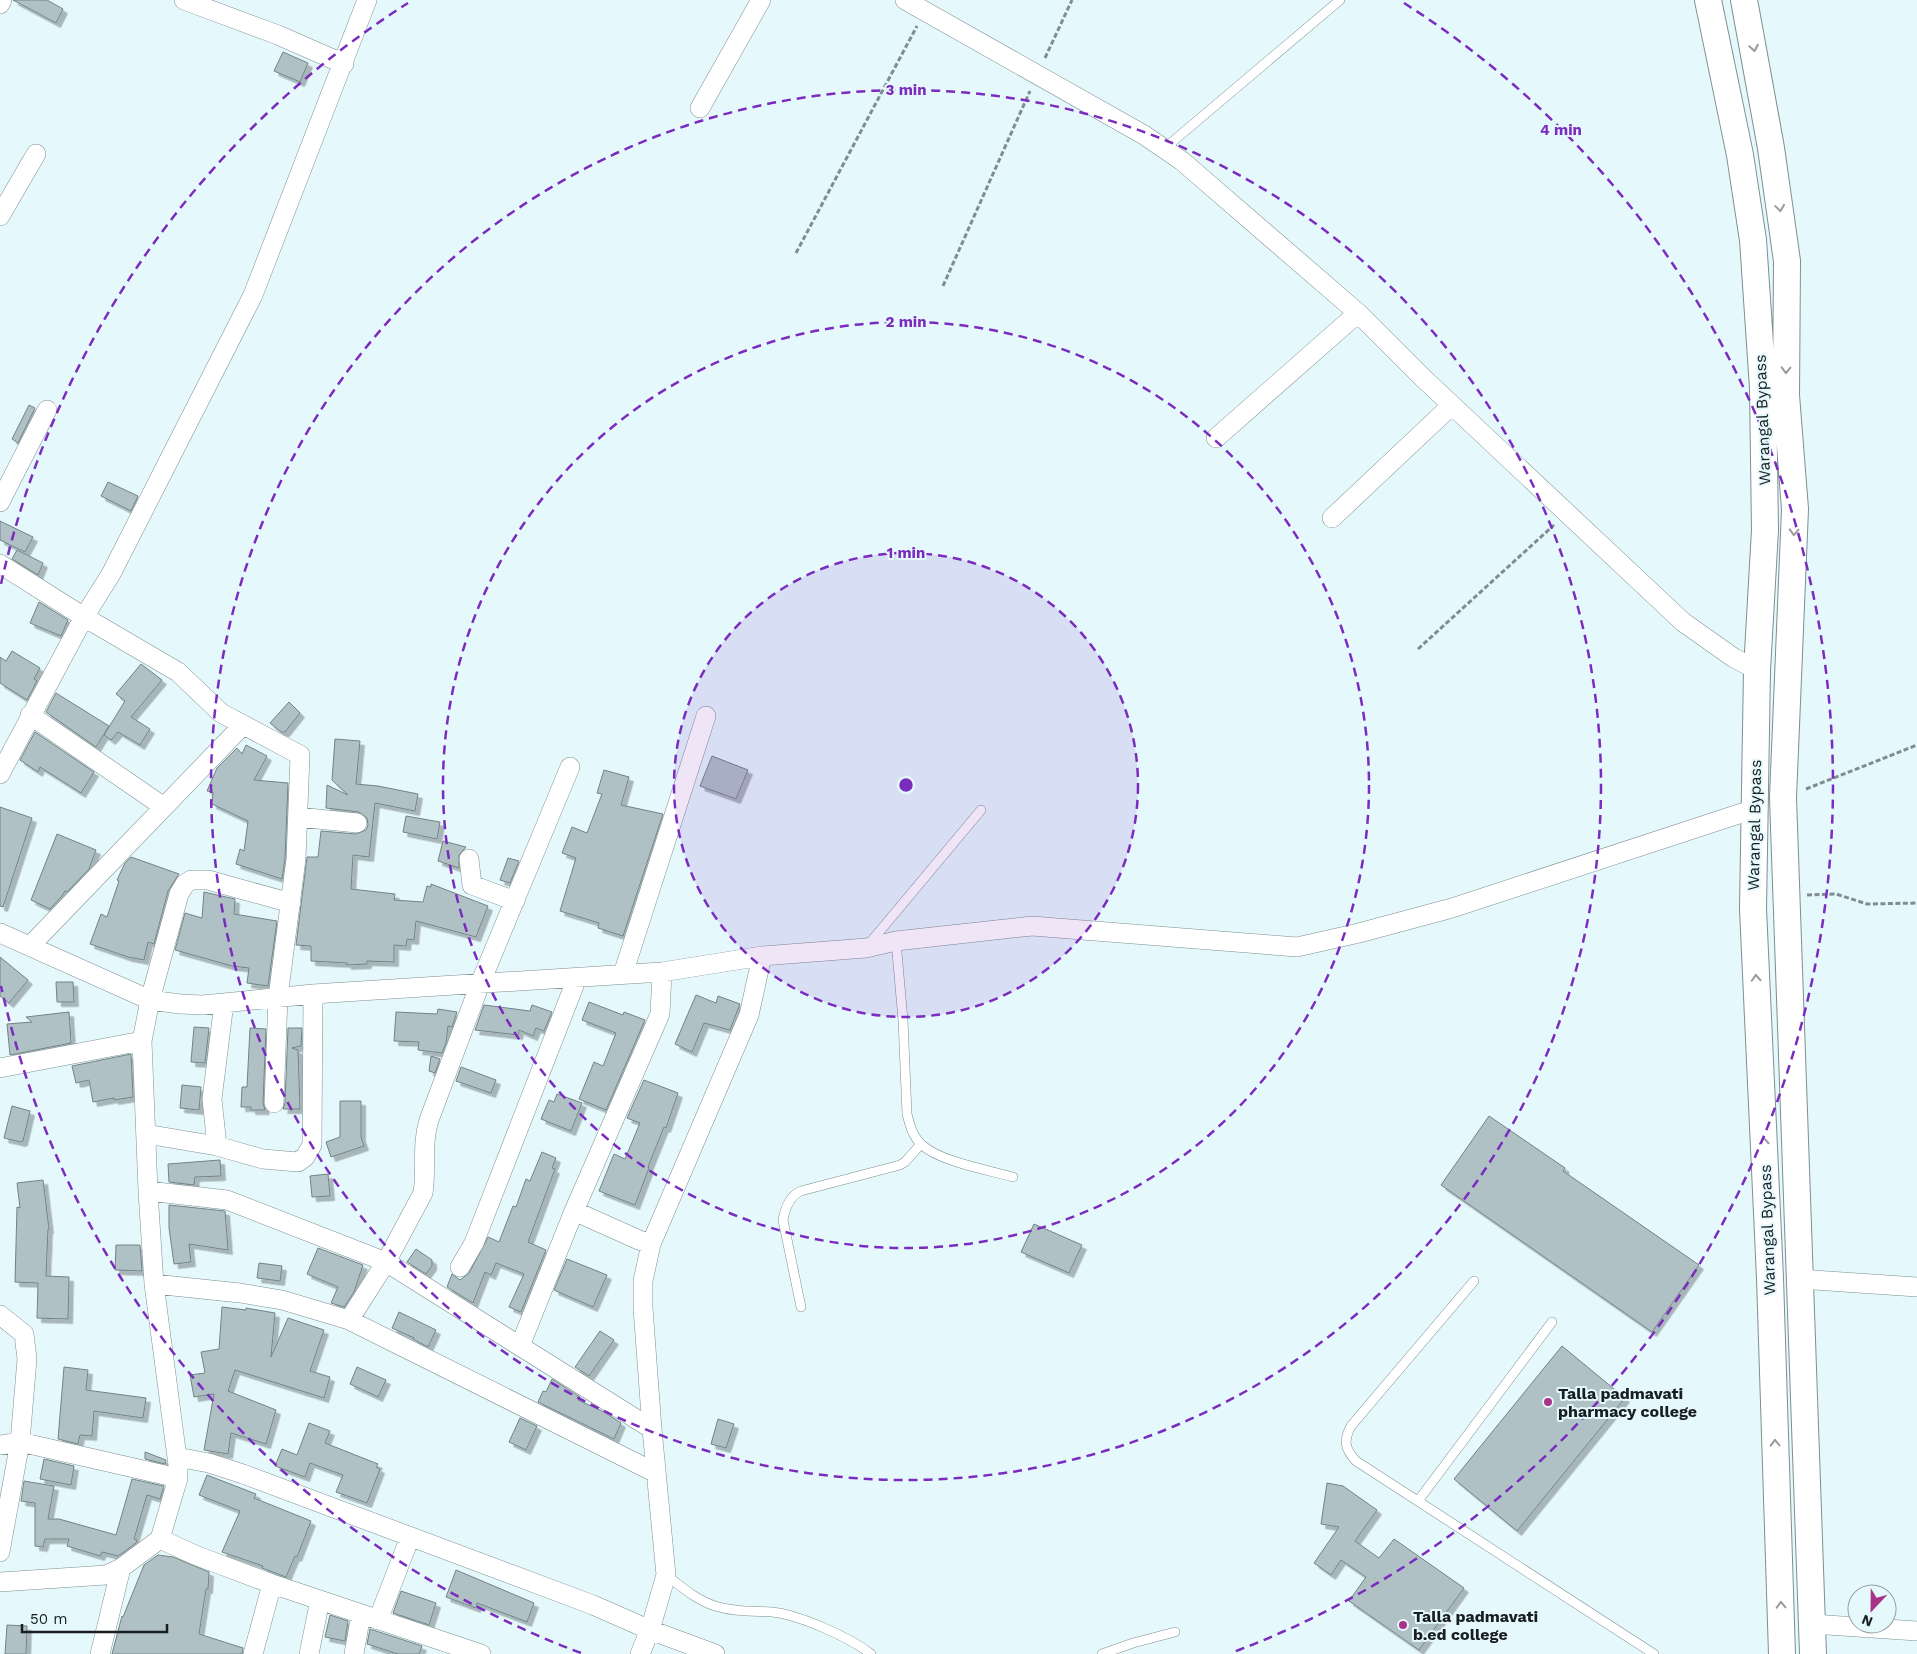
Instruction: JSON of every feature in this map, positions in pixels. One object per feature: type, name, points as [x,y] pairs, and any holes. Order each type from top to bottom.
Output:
[{"type":"main road","name":"Warangal Bypass","points":[[1708,0],[1740,155],[1753,240],[1763,388],[1765,530],[1757,670],[1753,909],[1770,1278],[1782,1654]]},
{"type":"main road","name":"Warangal Bypass","points":[[1744,0],[1771,148],[1787,261],[1786,395],[1795,509],[1783,798],[1814,1654]]},
{"type":"street","points":[[0,4],[2,0]]},
{"type":"street","points":[[184,0],[278,35],[344,64]]},
{"type":"street","points":[[0,774],[84,617],[111,574],[253,294],[344,64],[367,0]]},
{"type":"street","points":[[700,108],[761,0]]},
{"type":"street","points":[[905,0],[1165,148],[1358,313],[1452,405],[1683,622],[1734,658],[1757,670]]},
{"type":"street","points":[[0,216],[36,154]]},
{"type":"street","points":[[1216,438],[1358,313]]},
{"type":"street","points":[[1332,518],[1452,405]]},
{"type":"street","points":[[0,502],[46,410]]},
{"type":"street","points":[[0,564],[84,617],[178,672],[221,713],[242,726],[300,755],[296,859],[278,997],[274,1103]]},
{"type":"street","points":[[30,715],[164,807]]},
{"type":"street","points":[[623,974],[706,716]]},
{"type":"street","points":[[30,946],[242,726]]},
{"type":"street","points":[[349,1320],[386,1262],[423,1193],[425,1182],[425,1134],[480,984],[570,767]]},
{"type":"street","points":[[2,939],[30,946],[150,1000],[188,1005],[313,994],[662,972],[762,956],[866,948],[896,941],[1032,926],[1296,947],[1359,933],[1452,908],[1754,809]]},
{"type":"street","points":[[298,817],[357,823]]},
{"type":"street","points":[[469,859],[472,885],[514,901]]},
{"type":"street","points":[[0,1582],[106,1574],[121,1568],[160,1539],[178,1478],[171,1404],[154,1284],[148,1191],[142,1041],[150,1000],[179,894],[185,884],[191,880],[208,880],[291,902]]},
{"type":"street","points":[[640,1654],[650,1630],[666,1575],[652,1429],[642,1293],[647,1259],[651,1244],[749,1015],[762,956]]},
{"type":"street","points":[[520,1346],[574,1211],[660,1014],[662,972]]},
{"type":"street","points":[[460,1267],[474,1243],[577,978]]},
{"type":"street","points":[[146,1134],[217,1146],[263,1159],[298,1162],[305,1157],[312,1145],[313,994]]},
{"type":"street","points":[[217,1146],[212,1099],[224,1002]]},
{"type":"street","points":[[0,1068],[142,1041]]},
{"type":"street","points":[[148,1191],[227,1200],[386,1262],[652,1429]]},
{"type":"street","points":[[574,1211],[651,1244]]},
{"type":"street","points":[[1799,1279],[1917,1287]]},
{"type":"street","points":[[154,1284],[240,1293],[282,1300],[349,1320],[656,1473]]},
{"type":"street","points":[[0,1315],[24,1334],[27,1359],[20,1442],[0,1552]]},
{"type":"street","points":[[0,1445],[20,1442],[178,1478]]},
{"type":"street","points":[[176,1457],[199,1460],[243,1474],[593,1605],[650,1630],[715,1654]]},
{"type":"street","points":[[354,1654],[370,1617],[410,1537]]},
{"type":"street","points":[[160,1539],[195,1556],[370,1617],[449,1649],[481,1654]]},
{"type":"street","points":[[100,1654],[121,1568]]},
{"type":"street","points":[[253,1654],[272,1584]]},
{"type":"street","points":[[309,1654],[320,1600]]},
{"type":"street","points":[[1812,1624],[1917,1631]]},
{"type":"lane","points":[[1165,148],[1340,0]]},
{"type":"lane","points":[[866,948],[981,810]]},
{"type":"lane","points":[[896,941],[903,1020],[906,1114],[911,1130],[921,1144],[936,1154],[1013,1177]]},
{"type":"lane","points":[[801,1307],[783,1220],[785,1209],[790,1200],[796,1193],[801,1191],[900,1165],[906,1162],[921,1144]]},
{"type":"lane","points":[[1474,1281],[1351,1426],[1345,1440],[1346,1447],[1356,1461],[1654,1654]]},
{"type":"lane","points":[[1418,1501],[1552,1322]]},
{"type":"lane","points":[[666,1575],[700,1600],[716,1606],[746,1612],[774,1612],[799,1619],[836,1634],[871,1654]]},
{"type":"lane","points":[[1102,1654],[1133,1643],[1175,1632]]},
{"type":"path","points":[[943,286],[1072,0]]},
{"type":"path","points":[[796,253],[925,10]]},
{"type":"path","points":[[1418,649],[1567,513]]},
{"type":"path","points":[[1783,798],[1917,745]]},
{"type":"path","points":[[1787,894],[1836,894],[1867,904],[1917,903]]},
{"type":"building","points":[[13,0],[47,0],[63,9],[56,23]]},
{"type":"building","points":[[283,52],[308,63],[300,82],[274,71]]},
{"type":"building","points":[[29,405],[35,408],[18,443],[12,439]]},
{"type":"building","points":[[108,482],[138,496],[131,511],[101,496]]},
{"type":"building","points":[[0,521],[33,537],[25,552],[0,540]]},
{"type":"building","points":[[17,550],[43,563],[38,575],[12,559]]},
{"type":"building","points":[[39,602],[68,620],[61,636],[30,623]]},
{"type":"building","points":[[12,651],[40,668],[34,679],[37,681],[27,700],[0,683],[0,657],[6,661]]},
{"type":"building","points":[[141,664],[162,680],[131,717],[150,729],[140,745],[118,732],[111,740],[104,735],[125,701],[116,694]]},
{"type":"building","points":[[56,693],[109,726],[96,747],[46,712]]},
{"type":"building","points":[[289,702],[300,713],[285,732],[281,732],[270,723]]},
{"type":"building","points":[[35,732],[94,772],[81,793],[40,767],[38,772],[20,760]]},
{"type":"building","points":[[335,739],[360,741],[356,784],[378,786],[418,794],[415,811],[375,803],[369,857],[353,855],[351,889],[395,894],[394,900],[423,902],[427,886],[431,887],[431,884],[488,906],[476,937],[416,921],[414,940],[407,939],[406,946],[394,945],[394,962],[367,961],[367,964],[347,965],[347,963],[311,961],[311,946],[296,945],[307,857],[318,857],[321,831],[356,834],[366,830],[368,825],[367,818],[359,812],[326,808],[327,785],[348,795],[332,780]]},
{"type":"building","points":[[246,745],[267,756],[254,780],[288,783],[285,858],[282,879],[236,864],[240,849],[244,851],[248,821],[212,804],[213,792],[207,791],[217,768],[237,748],[242,754]]},
{"type":"building","points":[[712,756],[748,770],[736,799],[700,786]]},
{"type":"building","points":[[604,770],[629,777],[621,805],[663,814],[623,936],[598,928],[599,923],[560,911],[576,858],[562,853],[572,827],[587,833],[602,794],[597,793]]},
{"type":"building","points":[[0,807],[32,818],[3,907],[0,906]]},
{"type":"building","points":[[406,816],[440,822],[437,839],[403,832]]},
{"type":"building","points":[[57,834],[96,850],[89,869],[67,892],[65,891],[50,909],[31,900]]},
{"type":"building","points":[[443,841],[466,847],[459,855],[459,868],[438,861]]},
{"type":"building","points":[[131,857],[179,874],[168,891],[154,944],[148,942],[144,960],[128,957],[90,944],[101,914],[107,917],[119,881],[117,880],[125,863]]},
{"type":"building","points":[[508,858],[519,861],[510,883],[500,880]]},
{"type":"building","points":[[204,892],[235,899],[234,914],[277,921],[268,986],[247,983],[249,968],[232,966],[175,950],[185,913],[202,918]]},
{"type":"building","points":[[0,957],[28,980],[9,1003],[0,996]]},
{"type":"building","points":[[56,982],[73,982],[74,1002],[57,1002]]},
{"type":"building","points":[[696,995],[716,1003],[718,996],[740,1004],[730,1030],[704,1023],[692,1052],[675,1044]]},
{"type":"building","points":[[589,1002],[623,1015],[624,1012],[645,1020],[606,1110],[579,1099],[594,1062],[603,1066],[616,1033],[582,1020]]},
{"type":"building","points":[[484,1005],[530,1011],[532,1005],[552,1012],[544,1031],[536,1028],[533,1036],[519,1030],[518,1035],[475,1030]]},
{"type":"building","points":[[438,1009],[457,1012],[452,1027],[448,1026],[446,1043],[442,1053],[418,1050],[419,1042],[394,1041],[396,1012],[437,1014]]},
{"type":"building","points":[[69,1012],[71,1043],[10,1055],[7,1024],[32,1022],[26,1017]]},
{"type":"building","points":[[194,1027],[209,1028],[205,1063],[191,1062]]},
{"type":"building","points":[[250,1028],[266,1029],[263,1103],[265,1110],[251,1110],[251,1107],[241,1107],[242,1087],[247,1087]]},
{"type":"building","points":[[288,1028],[302,1028],[301,1046],[292,1048],[298,1050],[300,1109],[283,1109],[285,1103]]},
{"type":"building","points":[[131,1054],[133,1097],[93,1102],[89,1080],[76,1083],[72,1066]]},
{"type":"building","points":[[431,1056],[440,1059],[435,1073],[429,1071]]},
{"type":"building","points":[[461,1067],[496,1080],[491,1093],[456,1081]]},
{"type":"building","points":[[644,1080],[678,1093],[635,1205],[599,1191],[614,1154],[625,1159],[640,1123],[627,1118]]},
{"type":"building","points":[[182,1085],[201,1087],[199,1110],[180,1108]]},
{"type":"building","points":[[557,1094],[582,1103],[571,1131],[541,1119],[549,1100],[554,1102]]},
{"type":"building","points":[[340,1101],[361,1101],[361,1137],[364,1146],[331,1157],[326,1142],[340,1137]]},
{"type":"building","points":[[12,1106],[30,1111],[23,1141],[21,1142],[4,1138]]},
{"type":"building","points":[[1489,1116],[1565,1168],[1563,1171],[1699,1265],[1652,1332],[1441,1185]]},
{"type":"building","points":[[542,1152],[556,1158],[552,1168],[555,1169],[528,1242],[546,1250],[521,1312],[509,1307],[524,1274],[496,1263],[491,1275],[485,1272],[473,1303],[447,1287],[452,1274],[460,1280],[469,1273],[488,1237],[499,1242],[513,1206],[516,1207],[526,1179],[530,1181]]},
{"type":"building","points":[[220,1160],[221,1176],[195,1177],[194,1185],[169,1182],[168,1164]]},
{"type":"building","points":[[328,1174],[330,1196],[312,1197],[310,1176]]},
{"type":"building","points":[[43,1180],[49,1229],[46,1276],[69,1277],[68,1319],[37,1318],[38,1283],[15,1282],[17,1207],[20,1208],[17,1183]]},
{"type":"building","points":[[169,1205],[225,1211],[228,1250],[189,1244],[191,1262],[174,1264],[169,1228]]},
{"type":"building","points":[[1034,1224],[1082,1245],[1069,1273],[1021,1252]]},
{"type":"building","points":[[116,1245],[140,1245],[142,1271],[115,1270]]},
{"type":"building","points":[[318,1248],[363,1265],[354,1292],[344,1307],[331,1303],[338,1287],[307,1274]]},
{"type":"building","points":[[416,1249],[432,1260],[432,1266],[426,1274],[407,1262]]},
{"type":"building","points":[[567,1259],[607,1275],[593,1307],[554,1290]]},
{"type":"building","points":[[259,1263],[282,1266],[280,1281],[257,1278]]},
{"type":"building","points":[[222,1307],[246,1310],[246,1308],[275,1313],[271,1357],[288,1318],[324,1330],[310,1371],[330,1377],[324,1398],[235,1370],[228,1391],[276,1410],[266,1444],[231,1433],[228,1454],[204,1450],[214,1394],[194,1397],[190,1375],[205,1373],[201,1352],[219,1349]]},
{"type":"building","points":[[399,1312],[436,1330],[428,1347],[392,1328]]},
{"type":"building","points":[[600,1331],[614,1340],[589,1376],[575,1367]]},
{"type":"building","points":[[1562,1346],[1625,1398],[1517,1531],[1454,1479]]},
{"type":"building","points":[[64,1367],[88,1370],[86,1390],[146,1398],[143,1418],[94,1411],[92,1436],[80,1435],[78,1444],[58,1439]]},
{"type":"building","points":[[357,1367],[386,1380],[378,1397],[350,1384]]},
{"type":"building","points":[[552,1379],[580,1397],[578,1400],[604,1412],[621,1423],[614,1439],[538,1402],[543,1391],[546,1392]]},
{"type":"building","points":[[520,1418],[537,1426],[526,1450],[509,1442]]},
{"type":"building","points":[[718,1419],[734,1424],[726,1448],[711,1444]]},
{"type":"building","points":[[309,1423],[330,1431],[325,1443],[378,1464],[376,1467],[380,1469],[367,1503],[336,1492],[343,1475],[310,1463],[305,1477],[275,1466],[282,1449],[297,1455]]},
{"type":"building","points":[[145,1452],[166,1460],[165,1464],[145,1459]]},
{"type":"building","points":[[44,1459],[74,1466],[71,1485],[40,1479]]},
{"type":"building","points":[[207,1475],[256,1494],[254,1498],[311,1521],[297,1557],[295,1556],[286,1577],[262,1568],[263,1566],[222,1552],[240,1511],[199,1495]]},
{"type":"building","points":[[132,1479],[164,1486],[160,1499],[147,1495],[134,1539],[137,1540],[136,1543],[118,1556],[102,1552],[100,1556],[67,1546],[69,1539],[45,1539],[43,1547],[35,1546],[35,1503],[21,1501],[24,1481],[54,1486],[48,1519],[59,1519],[116,1535]]},
{"type":"building","points":[[1327,1483],[1343,1486],[1377,1510],[1355,1541],[1379,1558],[1394,1539],[1464,1588],[1419,1650],[1349,1601],[1366,1577],[1341,1560],[1331,1575],[1314,1563],[1339,1527],[1321,1524]]},
{"type":"building","points":[[158,1555],[173,1557],[209,1572],[208,1589],[206,1589],[199,1634],[243,1648],[242,1654],[112,1654],[122,1616],[144,1565]]},
{"type":"building","points":[[456,1570],[534,1603],[527,1622],[477,1603],[476,1608],[446,1597]]},
{"type":"building","points":[[401,1591],[436,1603],[429,1625],[393,1613]]},
{"type":"building","points":[[330,1615],[348,1621],[345,1641],[325,1637]]},
{"type":"building","points":[[7,1625],[27,1626],[26,1654],[5,1654]]},
{"type":"building","points":[[370,1629],[422,1646],[419,1654],[398,1654],[367,1644]]},
{"type":"place","name":"Talla padmavati pharmacy college","points":[[1548,1402]]},
{"type":"place","name":"Talla padmavati b.ed college","points":[[1403,1625]]}]
